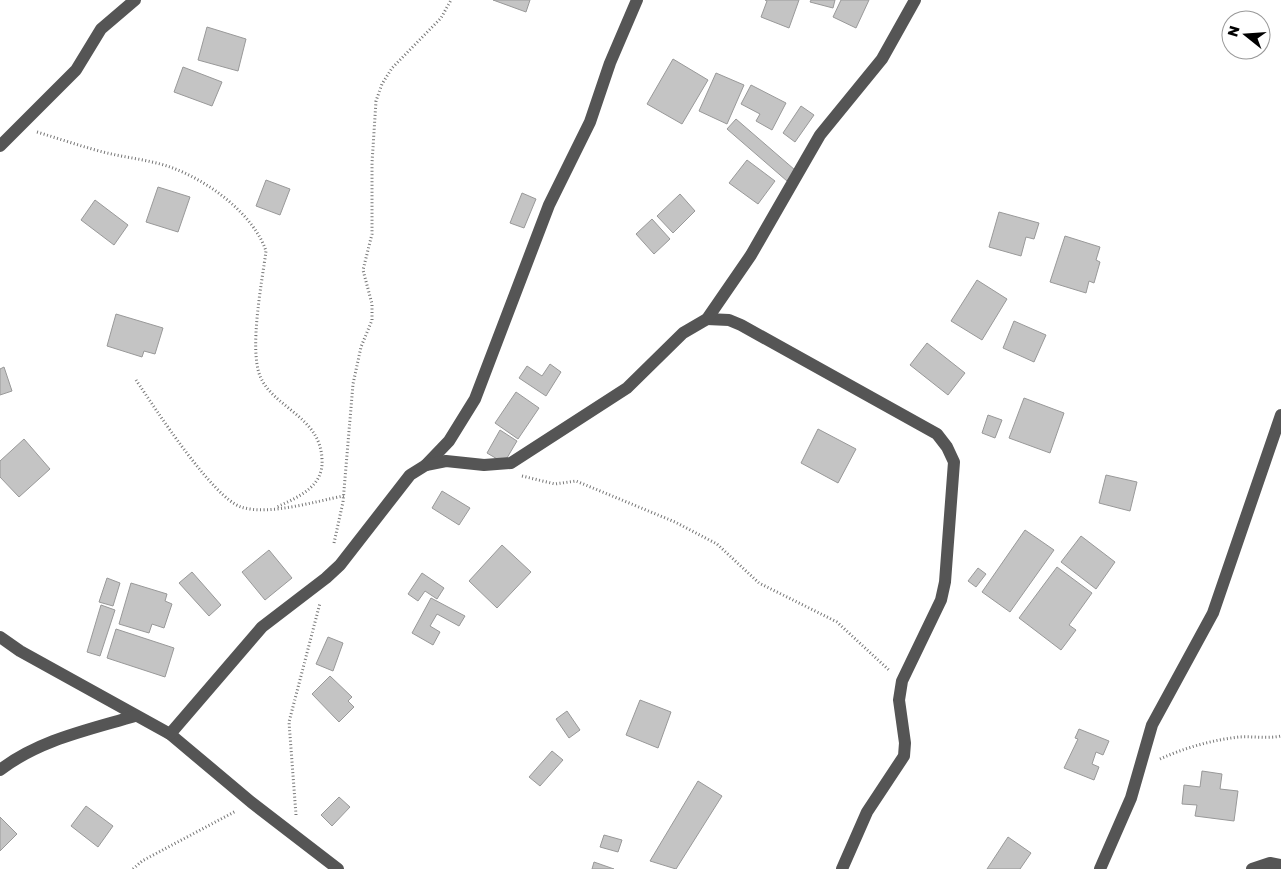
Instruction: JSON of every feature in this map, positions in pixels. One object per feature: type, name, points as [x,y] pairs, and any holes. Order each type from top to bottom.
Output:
[{"type":"street","points":[[0,146],[76,70],[101,29],[135,0]]},
{"type":"street","points":[[170,734],[262,627],[340,565],[410,475],[426,465],[449,441],[475,400],[549,204],[590,122],[610,63],[637,0]]},
{"type":"street","points":[[426,465],[458,461],[494,465],[511,463],[627,388],[683,333],[708,319],[751,254],[820,135],[882,59],[915,0]]},
{"type":"street","points":[[708,319],[729,320],[741,325],[937,434],[947,447],[954,462],[945,582],[941,600],[902,681],[899,700],[905,743],[904,756],[867,812],[842,869]]},
{"type":"street","points":[[1100,869],[1128,806],[1152,725],[1213,613],[1281,415]]},
{"type":"street","points":[[0,637],[20,652],[170,734],[251,802],[338,869]]},
{"type":"street","points":[[0,770],[51,741],[134,716]]},
{"type":"street","points":[[1252,869],[1270,863],[1281,864]]},
{"type":"path","points":[[333,550],[344,496],[353,384],[361,347],[372,320],[372,304],[363,270],[372,234],[372,162],[376,101],[382,84],[392,68],[441,18],[451,0]]},
{"type":"path","points":[[19,127],[107,153],[159,164],[181,172],[221,196],[247,220],[263,242],[266,251],[258,312],[257,364],[261,377],[269,388],[315,435],[322,455],[323,467],[320,476],[303,495],[277,507]]},
{"type":"path","points":[[136,380],[192,460],[230,501],[241,507],[277,507],[344,496]]},
{"type":"path","points":[[494,465],[534,480],[555,484],[576,481],[675,522],[717,544],[759,584],[837,622],[902,681]]},
{"type":"path","points":[[298,838],[289,722],[326,578]]},
{"type":"path","points":[[1139,768],[1175,752],[1202,745],[1238,737],[1268,738],[1281,736]]},
{"type":"path","points":[[133,869],[142,861],[251,802]]},
{"type":"building","points":[[493,0],[530,0],[526,12]]},
{"type":"building","points":[[765,0],[799,0],[789,28],[761,17],[767,1]]},
{"type":"building","points":[[811,0],[835,0],[833,8],[810,2]]},
{"type":"building","points":[[841,0],[869,0],[856,28],[833,17]]},
{"type":"building","points":[[207,27],[246,39],[238,71],[198,60]]},
{"type":"building","points":[[673,59],[708,80],[682,124],[647,104]]},
{"type":"building","points":[[183,67],[222,82],[212,106],[174,92]]},
{"type":"building","points":[[716,73],[744,85],[727,124],[699,111]]},
{"type":"building","points":[[751,85],[786,103],[772,130],[756,121],[760,114],[741,104]]},
{"type":"building","points":[[801,106],[814,115],[795,142],[783,133]]},
{"type":"building","points":[[736,119],[795,170],[787,181],[727,129]]},
{"type":"building","points":[[747,160],[775,181],[758,204],[729,183]]},
{"type":"building","points":[[266,180],[290,189],[280,215],[256,206]]},
{"type":"building","points":[[158,187],[190,197],[178,232],[146,222]]},
{"type":"building","points":[[522,193],[536,199],[524,228],[510,223]]},
{"type":"building","points":[[680,194],[695,211],[673,233],[657,216]]},
{"type":"building","points":[[95,200],[128,225],[114,245],[81,220]]},
{"type":"building","points":[[999,212],[1039,223],[1034,239],[1026,237],[1021,256],[989,247]]},
{"type":"building","points":[[652,219],[670,239],[654,254],[636,234]]},
{"type":"building","points":[[1065,236],[1100,247],[1096,260],[1100,262],[1094,283],[1089,281],[1086,293],[1050,282]]},
{"type":"building","points":[[977,280],[1007,299],[982,340],[951,321]]},
{"type":"building","points":[[116,314],[163,328],[155,354],[144,351],[142,357],[107,346]]},
{"type":"building","points":[[1014,321],[1046,335],[1034,362],[1003,348]]},
{"type":"building","points":[[927,343],[965,373],[948,395],[910,365]]},
{"type":"building","points":[[550,364],[561,372],[546,396],[519,378],[527,366],[542,376]]},
{"type":"building","points":[[4,367],[12,391],[0,395],[0,369]]},
{"type":"building","points":[[516,392],[539,408],[518,439],[495,423]]},
{"type":"building","points":[[1024,398],[1064,413],[1050,453],[1009,438]]},
{"type":"building","points":[[988,415],[1002,420],[995,438],[982,433]]},
{"type":"building","points":[[818,429],[856,449],[838,483],[801,463]]},
{"type":"building","points":[[500,430],[517,441],[504,463],[487,453]]},
{"type":"building","points":[[24,439],[50,469],[19,497],[0,477],[0,461]]},
{"type":"building","points":[[1106,475],[1137,482],[1130,511],[1099,503]]},
{"type":"building","points":[[442,491],[470,508],[459,525],[432,508]]},
{"type":"building","points":[[1025,530],[1054,550],[1010,612],[982,592]]},
{"type":"building","points":[[1081,536],[1115,562],[1096,589],[1061,562]]},
{"type":"building","points":[[502,545],[531,572],[497,608],[469,581]]},
{"type":"building","points":[[269,550],[292,578],[265,600],[242,572]]},
{"type":"building","points":[[1057,567],[1092,593],[1069,625],[1076,630],[1061,650],[1019,618]]},
{"type":"building","points":[[978,568],[986,574],[976,587],[968,581]]},
{"type":"building","points":[[192,572],[221,605],[209,616],[179,583]]},
{"type":"building","points":[[422,573],[444,588],[437,599],[425,591],[418,601],[408,594]]},
{"type":"building","points":[[107,578],[120,583],[113,606],[99,602]]},
{"type":"building","points":[[131,583],[167,594],[165,601],[172,604],[164,628],[152,624],[149,633],[119,624]]},
{"type":"building","points":[[431,598],[465,616],[459,626],[437,614],[430,626],[440,632],[433,645],[412,633]]},
{"type":"building","points":[[101,605],[115,610],[100,656],[87,652]]},
{"type":"building","points":[[116,629],[174,648],[165,677],[107,658]]},
{"type":"building","points":[[328,637],[343,643],[333,671],[316,664]]},
{"type":"building","points":[[330,676],[352,697],[348,701],[354,707],[339,722],[312,694]]},
{"type":"building","points":[[640,700],[671,712],[658,748],[626,735]]},
{"type":"building","points":[[567,711],[580,730],[569,738],[556,719]]},
{"type":"building","points":[[1079,729],[1109,741],[1103,755],[1096,752],[1092,764],[1099,767],[1094,780],[1064,768],[1078,739],[1075,738]]},
{"type":"building","points":[[552,751],[563,760],[540,786],[529,777]]},
{"type":"building","points":[[1202,771],[1222,774],[1220,789],[1238,791],[1234,821],[1195,816],[1197,805],[1182,804],[1184,785],[1200,787]]},
{"type":"building","points":[[698,781],[722,796],[676,869],[650,861]]},
{"type":"building","points":[[339,797],[350,807],[332,826],[321,815]]},
{"type":"building","points":[[86,806],[113,826],[98,847],[71,826]]},
{"type":"building","points":[[0,817],[17,834],[0,851]]},
{"type":"building","points":[[604,835],[622,840],[618,852],[600,847]]},
{"type":"building","points":[[1008,837],[1031,853],[1020,869],[987,869]]},
{"type":"building","points":[[594,862],[614,869],[592,869]]}]
